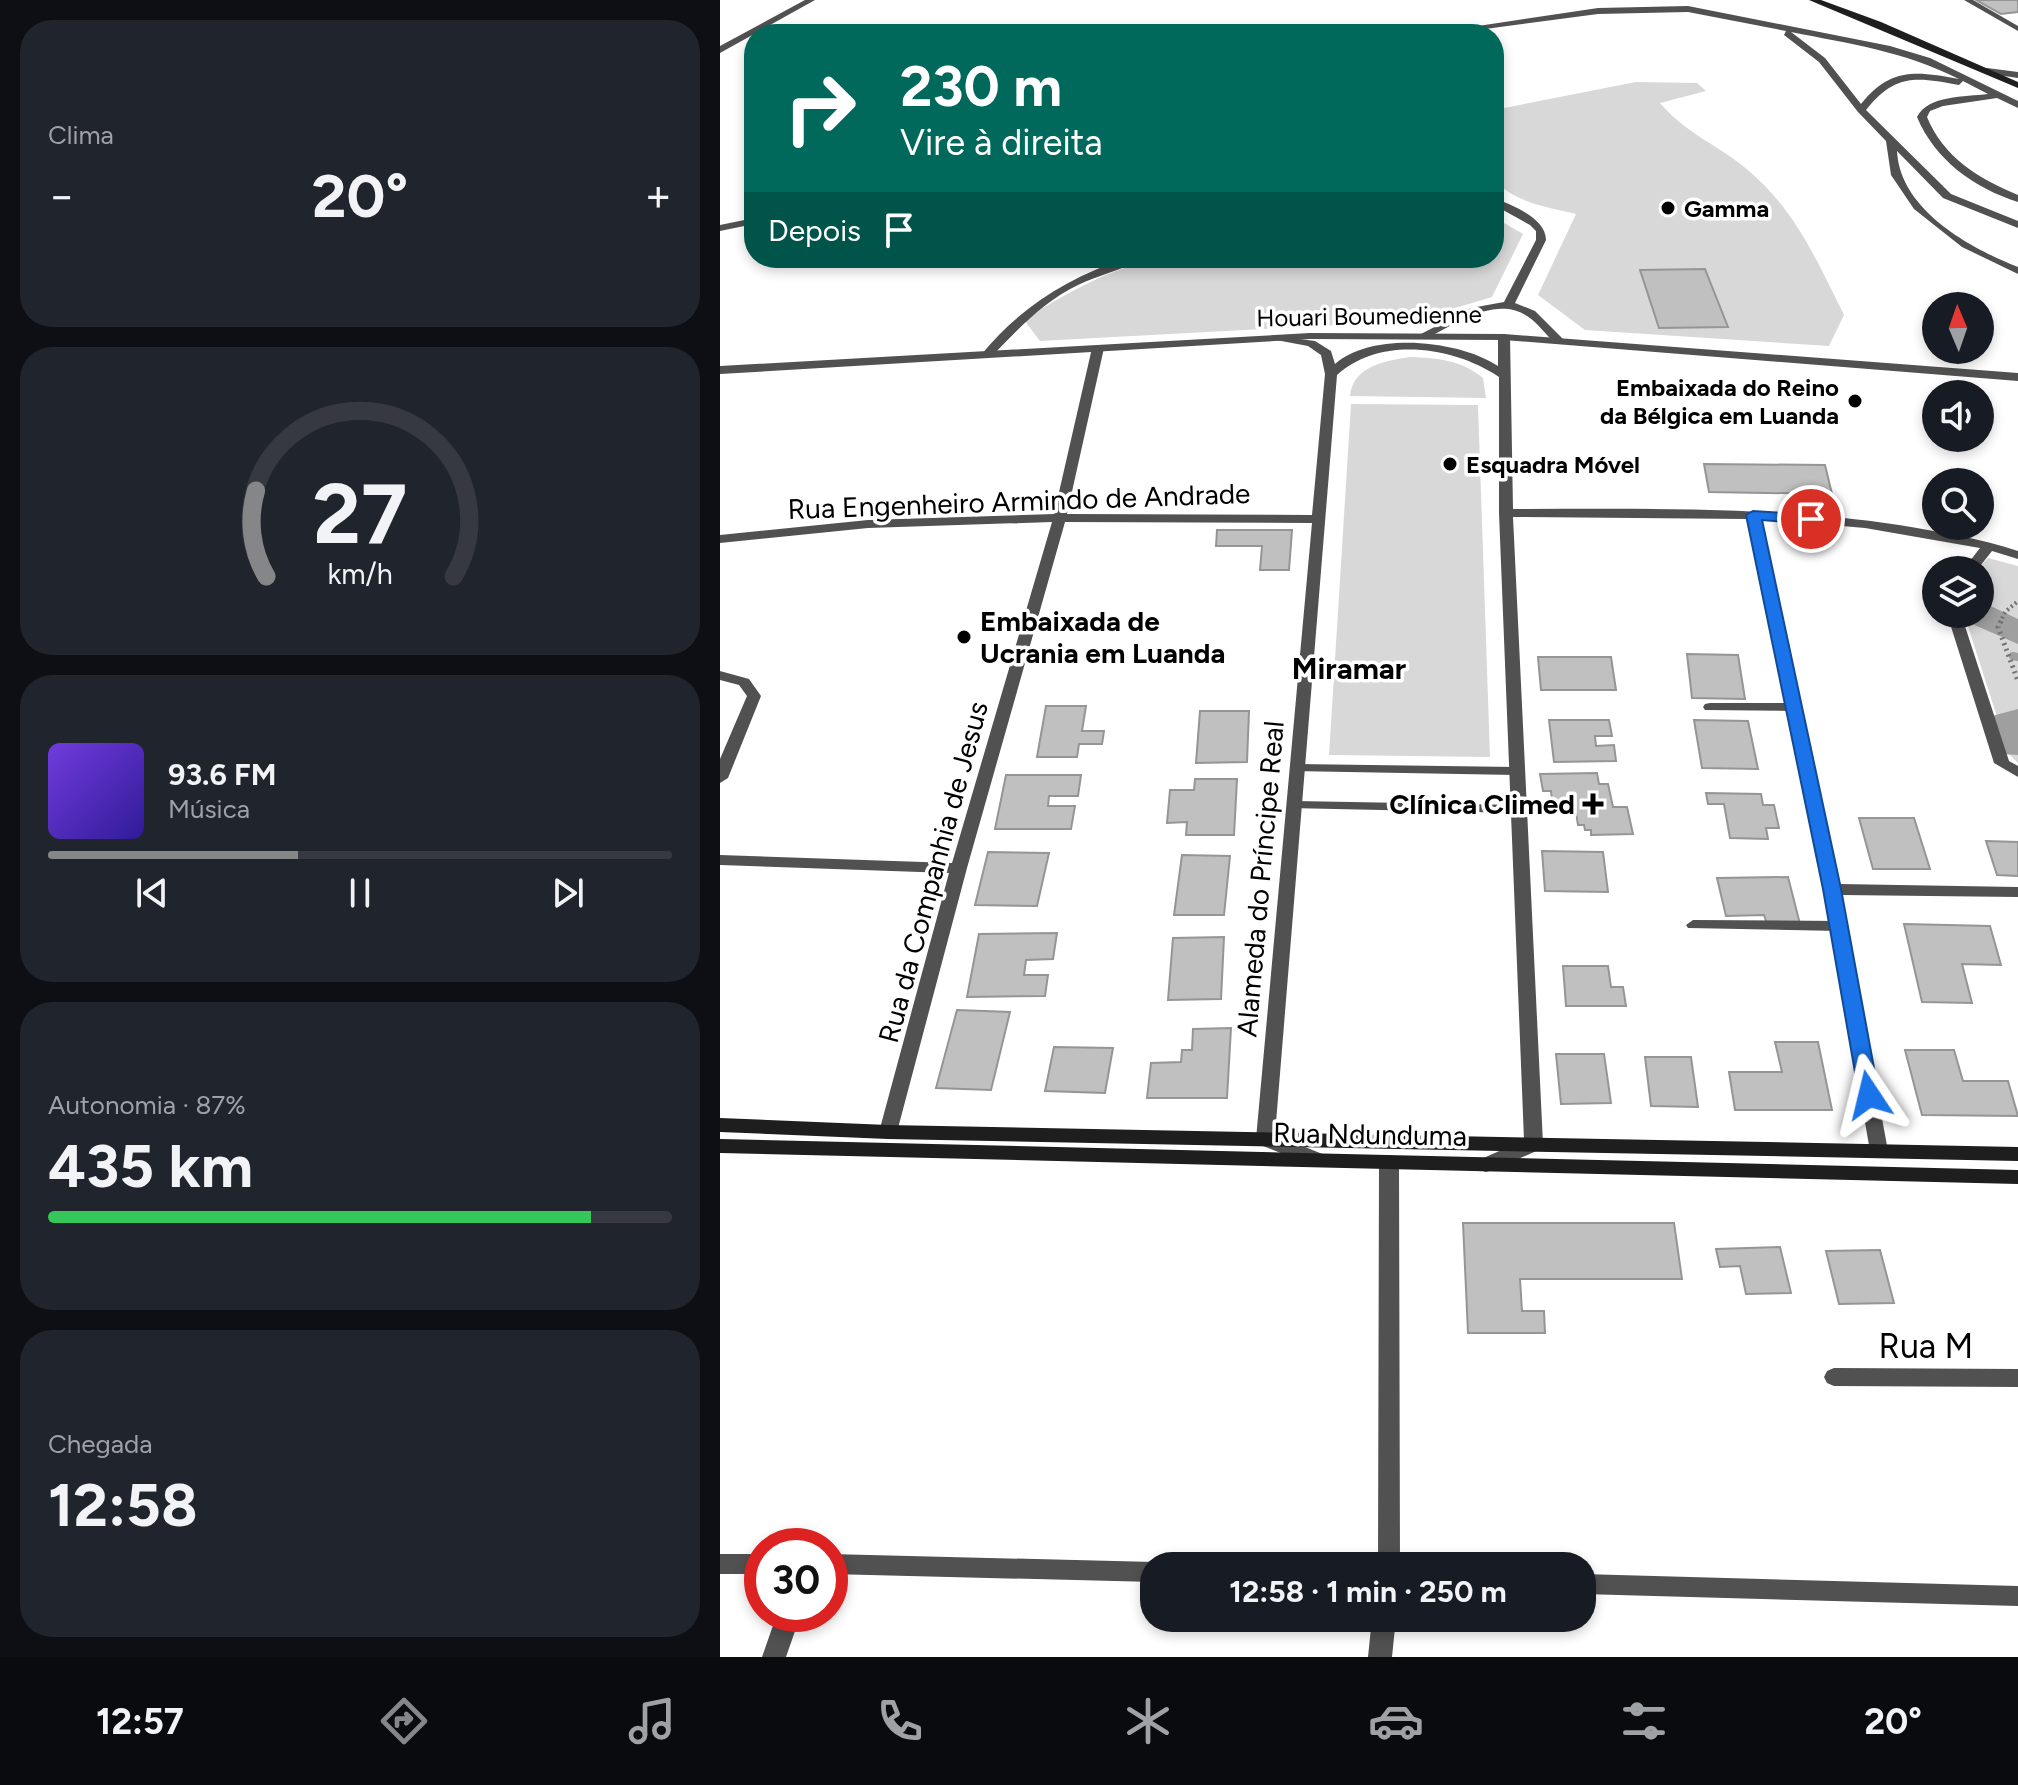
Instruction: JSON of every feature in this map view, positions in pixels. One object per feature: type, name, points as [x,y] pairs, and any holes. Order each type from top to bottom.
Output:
[{"type":"main road","points":[[1813,0],[1878,24],[2018,85]]},
{"type":"main road","name":"Rua Ndunduma","points":[[720,1125],[888,1132],[2018,1154]]},
{"type":"main road","name":"Rua Ndunduma","points":[[720,1146],[2018,1177]]},
{"type":"street","points":[[767,24],[811,0]]},
{"type":"street","points":[[1502,24],[1598,11],[1660,8],[1728,15],[1887,48],[1927,60],[2018,105]]},
{"type":"street","points":[[1775,27],[1810,48],[1835,74],[1861,110],[1947,196],[2018,225]]},
{"type":"street","points":[[720,50],[744,37]]},
{"type":"street","points":[[1987,71],[2018,75]]},
{"type":"street","points":[[1861,110],[1876,89],[1890,79],[1936,78],[1980,86]]},
{"type":"street","points":[[1999,95],[1941,103],[1926,109],[1922,117],[1925,129],[1953,164],[1968,175],[2018,199]]},
{"type":"street","points":[[1891,138],[1894,172],[1920,208],[1971,248],[2016,270]]},
{"type":"street","points":[[1504,206],[1534,223],[1541,231],[1541,240],[1508,306]]},
{"type":"street","points":[[720,228],[744,223]]},
{"type":"street","points":[[987,355],[1014,325],[1052,292],[1105,268]]},
{"type":"street","points":[[1427,334],[1473,310],[1508,306],[1533,315],[1559,341]]},
{"type":"street","name":"Houari Boumedienne","points":[[720,370],[1278,338],[1427,334],[1559,341],[2018,377]]},
{"type":"street","points":[[1486,1165],[1534,1144],[1506,513],[1504,337]]},
{"type":"street","points":[[1278,338],[1311,343],[1327,353],[1331,374]]},
{"type":"street","points":[[1331,374],[1341,361],[1362,352],[1411,347],[1467,354],[1489,362],[1505,376]]},
{"type":"street","name":"Rua da Companhia de Jesus","points":[[888,1132],[959,868],[1059,519],[1098,348]]},
{"type":"street","name":"Alameda do Príncipe Real","points":[[1265,1139],[1331,374]]},
{"type":"street","points":[[1506,513],[1753,515],[1870,524],[1990,545],[2018,555]]},
{"type":"street","points":[[1753,515],[1832,889],[1879,1151]]},
{"type":"street","name":"Rua Engenheiro Armindo de Andrade","points":[[720,539],[828,526],[1059,519],[1320,519]]},
{"type":"street","points":[[1981,556],[1990,545]]},
{"type":"street","points":[[1959,628],[2002,763],[2018,772]]},
{"type":"street","points":[[720,675],[744,682],[754,696],[720,778]]},
{"type":"street","points":[[720,860],[959,868]]},
{"type":"street","points":[[1832,889],[2018,892]]},
{"type":"street","points":[[1265,1139],[1320,1161]]},
{"type":"street","points":[[1389,1162],[1389,1552]]},
{"type":"street","name":"Rua M","points":[[1834,1377],[2018,1378]]},
{"type":"street","points":[[720,1564],[744,1564]]},
{"type":"street","points":[[848,1564],[1140,1572]]},
{"type":"street","points":[[1596,1584],[2018,1596]]},
{"type":"street","points":[[774,1657],[783,1632]]},
{"type":"street","points":[[1380,1657],[1383,1632]]},
{"type":"lane","points":[[1968,0],[2018,29]]},
{"type":"lane","points":[[1710,707],[1794,707]]},
{"type":"lane","points":[[1297,768],[1516,771]]},
{"type":"lane","points":[[1294,805],[1519,809]]},
{"type":"lane","points":[[1693,925],[1839,926]]},
{"type":"path","points":[[2018,601],[2005,612],[1998,627],[2018,681]]},
{"type":"shaded area","name":"Gamma","points":[[1636,82],[1697,83],[1706,91],[1660,103],[1681,123],[1749,171],[1793,220],[1844,315],[1829,346],[1585,330],[1538,295],[1576,214],[1521,199],[1504,189],[1504,108]]},
{"type":"shaded area","points":[[1504,223],[1523,234],[1492,297],[1412,321],[1040,341],[1024,320],[1120,269],[1504,268]]},
{"type":"shaded area","points":[[1410,357],[1440,359],[1466,367],[1483,378],[1486,398],[1350,396],[1352,386],[1364,372],[1381,363]]},
{"type":"shaded area","points":[[1351,404],[1478,405],[1490,757],[1329,755]]},
{"type":"shaded area","points":[[1994,560],[2018,566],[2018,763],[2009,754],[1968,628],[1994,628]]},
{"type":"shaded area","points":[[1994,608],[2018,619],[2018,636],[1994,625]]},
{"type":"building","points":[[1976,0],[2018,0],[2018,12],[2001,14]]},
{"type":"building","points":[[1705,269],[1728,327],[1659,328],[1640,270]]},
{"type":"building","points":[[1704,464],[1825,465],[1832,494],[1709,492]]},
{"type":"building","points":[[1217,530],[1292,530],[1289,570],[1260,570],[1262,546],[1216,546]]},
{"type":"building","points":[[1687,654],[1738,655],[1745,699],[1692,698]]},
{"type":"building","points":[[1538,657],[1611,657],[1616,690],[1541,690]]},
{"type":"building","points":[[1046,706],[1086,706],[1082,731],[1104,731],[1102,744],[1079,744],[1077,757],[1037,757]]},
{"type":"building","points":[[1200,711],[1249,711],[1247,762],[1196,763]]},
{"type":"building","points":[[1549,720],[1609,720],[1612,736],[1595,736],[1596,746],[1614,745],[1616,761],[1554,762]]},
{"type":"building","points":[[1694,720],[1748,721],[1758,769],[1702,768]]},
{"type":"building","name":"Clínica Climed","points":[[1597,773],[1599,784],[1608,784],[1613,807],[1627,807],[1633,834],[1591,835],[1591,830],[1578,825],[1574,800],[1552,800],[1551,791],[1543,791],[1540,774]]},
{"type":"building","points":[[1006,775],[1081,775],[1078,796],[1049,796],[1048,806],[1075,806],[1071,829],[995,829]]},
{"type":"building","points":[[1195,779],[1237,779],[1234,835],[1186,835],[1187,822],[1167,823],[1170,790],[1194,790]]},
{"type":"building","points":[[1706,793],[1761,794],[1763,805],[1774,805],[1779,828],[1766,828],[1768,839],[1730,838],[1724,804],[1708,804]]},
{"type":"building","points":[[1859,818],[1914,818],[1930,869],[1873,869]]},
{"type":"building","points":[[1986,841],[2018,842],[2018,876],[1997,875]]},
{"type":"building","points":[[1542,851],[1603,852],[1608,892],[1545,891]]},
{"type":"building","points":[[988,852],[1049,853],[1037,906],[975,905]]},
{"type":"building","points":[[1182,855],[1230,856],[1224,915],[1174,915]]},
{"type":"building","points":[[1788,877],[1800,924],[1767,924],[1764,915],[1726,916],[1717,878]]},
{"type":"building","points":[[1904,924],[1990,926],[2001,965],[1962,964],[1972,1003],[1922,1002]]},
{"type":"building","points":[[1057,933],[1053,959],[1026,960],[1024,975],[1048,975],[1045,996],[967,997],[979,934]]},
{"type":"building","points":[[1224,937],[1221,999],[1168,1000],[1173,938]]},
{"type":"building","points":[[1563,966],[1608,966],[1611,987],[1623,987],[1626,1006],[1566,1006]]},
{"type":"building","points":[[957,1010],[1010,1012],[991,1090],[936,1088]]},
{"type":"building","points":[[1231,1028],[1227,1098],[1147,1098],[1151,1063],[1181,1062],[1182,1050],[1192,1050],[1193,1029]]},
{"type":"building","points":[[1775,1042],[1818,1042],[1832,1110],[1735,1110],[1729,1072],[1782,1072]]},
{"type":"building","points":[[1054,1047],[1113,1048],[1105,1093],[1045,1091]]},
{"type":"building","points":[[1905,1050],[1954,1050],[1963,1081],[2008,1081],[2018,1116],[1922,1115]]},
{"type":"building","points":[[1556,1054],[1604,1054],[1611,1103],[1561,1104]]},
{"type":"building","points":[[1645,1057],[1691,1057],[1698,1107],[1651,1106]]},
{"type":"building","points":[[1463,1223],[1674,1223],[1682,1279],[1520,1279],[1522,1311],[1544,1311],[1545,1333],[1468,1333]]},
{"type":"building","points":[[1780,1247],[1791,1293],[1746,1294],[1740,1266],[1720,1267],[1716,1249]]},
{"type":"building","points":[[1880,1250],[1894,1303],[1839,1304],[1826,1251]]},
{"type":"waterway","points":[[1994,625],[2018,636]]},
{"type":"waterway","points":[[2013,656],[2018,657]]},
{"type":"waterway","points":[[2018,717],[2002,722],[2011,748],[2018,744]]},
{"type":"place","name":"Gamma","points":[[1668,208]]},
{"type":"place","name":"Embaixada do Reino da Bélgica em Luanda","points":[[1855,401]]},
{"type":"place","name":"Esquadra Móvel","points":[[1450,464]]},
{"type":"place","name":"Embaixada de Ucrania em Luanda","points":[[964,637]]},
{"type":"place","name":"Clínica Climed","points":[[1593,804]]},
{"type":"district","name":"Miramar","points":[[1349,668]]},
{"type":"route","points":[[1811,519],[1753,515],[1832,889],[1869,1095]]}]
